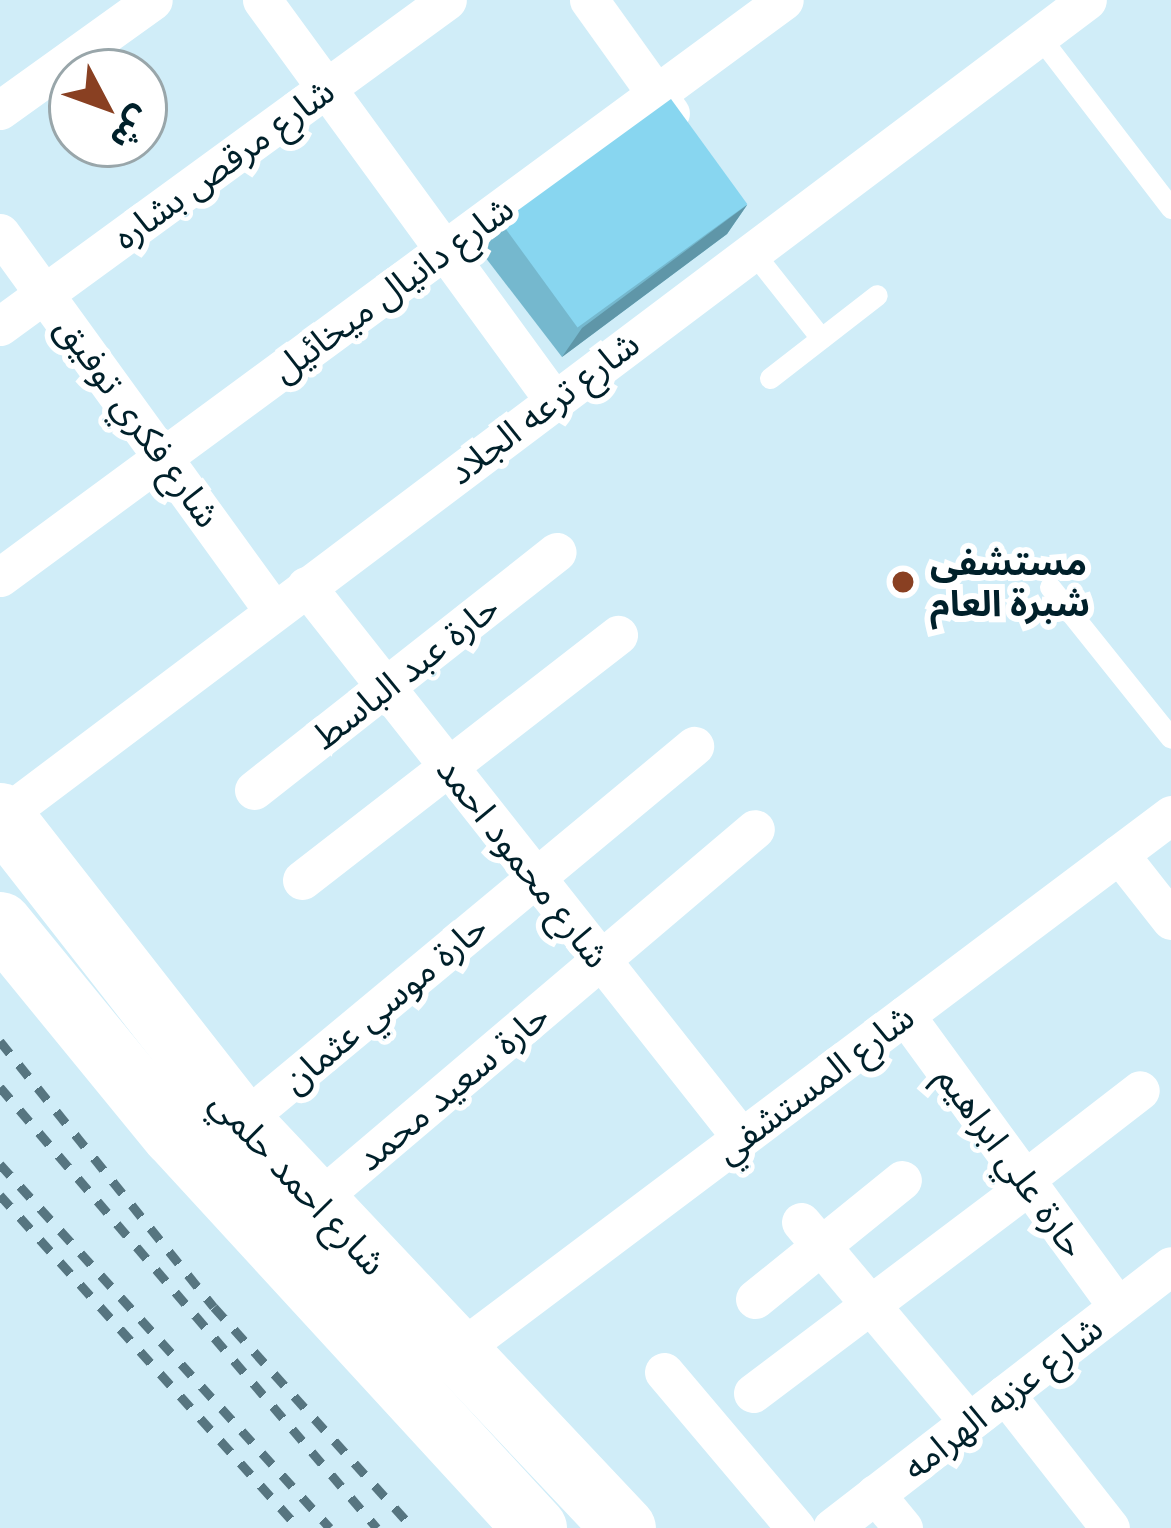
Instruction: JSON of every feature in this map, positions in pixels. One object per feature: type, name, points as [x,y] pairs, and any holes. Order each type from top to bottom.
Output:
[{"type":"main road","name":"شارع احمد حلمي","points":[[1,816],[241,1122],[624,1528]]},
{"type":"main road","name":"شارع احمد حلمي","points":[[0,922],[173,1134],[535,1528]]},
{"type":"street","points":[[0,110],[153,0]]},
{"type":"street","points":[[262,0],[552,398]]},
{"type":"street","name":"شارع مرقص بشاره","points":[[0,326],[447,0]]},
{"type":"street","points":[[589,0],[692,143]]},
{"type":"street","name":"شارع دانيال ميخائيل","points":[[0,577],[784,0]]},
{"type":"street","name":"شارع ترعه الجلاد","points":[[1,816],[552,398],[752,235],[1087,0]]},
{"type":"street","name":"شارع فكري توفيق","points":[[0,233],[274,611]]},
{"type":"street","name":"حارة عبد الباسط","points":[[254,790],[556,552]]},
{"type":"street","name":"شارع محمود احمد","points":[[306,586],[742,1137]]},
{"type":"street","points":[[302,880],[618,635]]},
{"type":"street","name":"حارة موسي عثمان","points":[[241,1122],[694,746]]},
{"type":"street","name":"شارع المستشفي","points":[[458,1351],[1171,815]]},
{"type":"street","name":"حارة سعيد محمد","points":[[314,1203],[755,829]]},
{"type":"street","points":[[1119,854],[1171,920]]},
{"type":"street","name":"حارة علي ابراهيم","points":[[905,1015],[1118,1307]]},
{"type":"street","points":[[753,1394],[1140,1090]]},
{"type":"street","points":[[755,1298],[811,1234],[902,1180]]},
{"type":"street","points":[[811,1234],[969,1422]]},
{"type":"street","name":"شارع عزبه الهرامه","points":[[832,1528],[1171,1266]]},
{"type":"street","points":[[664,1372],[796,1528]]},
{"type":"street","points":[[1005,1394],[1110,1528]]},
{"type":"street","points":[[875,1494],[903,1528]]},
{"type":"lane","points":[[1039,36],[1171,208]]},
{"type":"lane","points":[[752,235],[821,338]]},
{"type":"lane","points":[[770,378],[877,295]]},
{"type":"lane","points":[[1050,587],[1171,739]]},
{"type":"building","points":[[671,99],[747,204],[578,328],[501,222]]},
{"type":"railway","points":[[0,1041],[214,1307],[413,1528]]},
{"type":"railway","points":[[0,1087],[377,1528]]},
{"type":"railway","points":[[0,1164],[330,1528]]},
{"type":"railway","points":[[0,1195],[299,1528]]},
{"type":"place","name":"مستشفى شبرة العام","points":[[903,582]]}]
